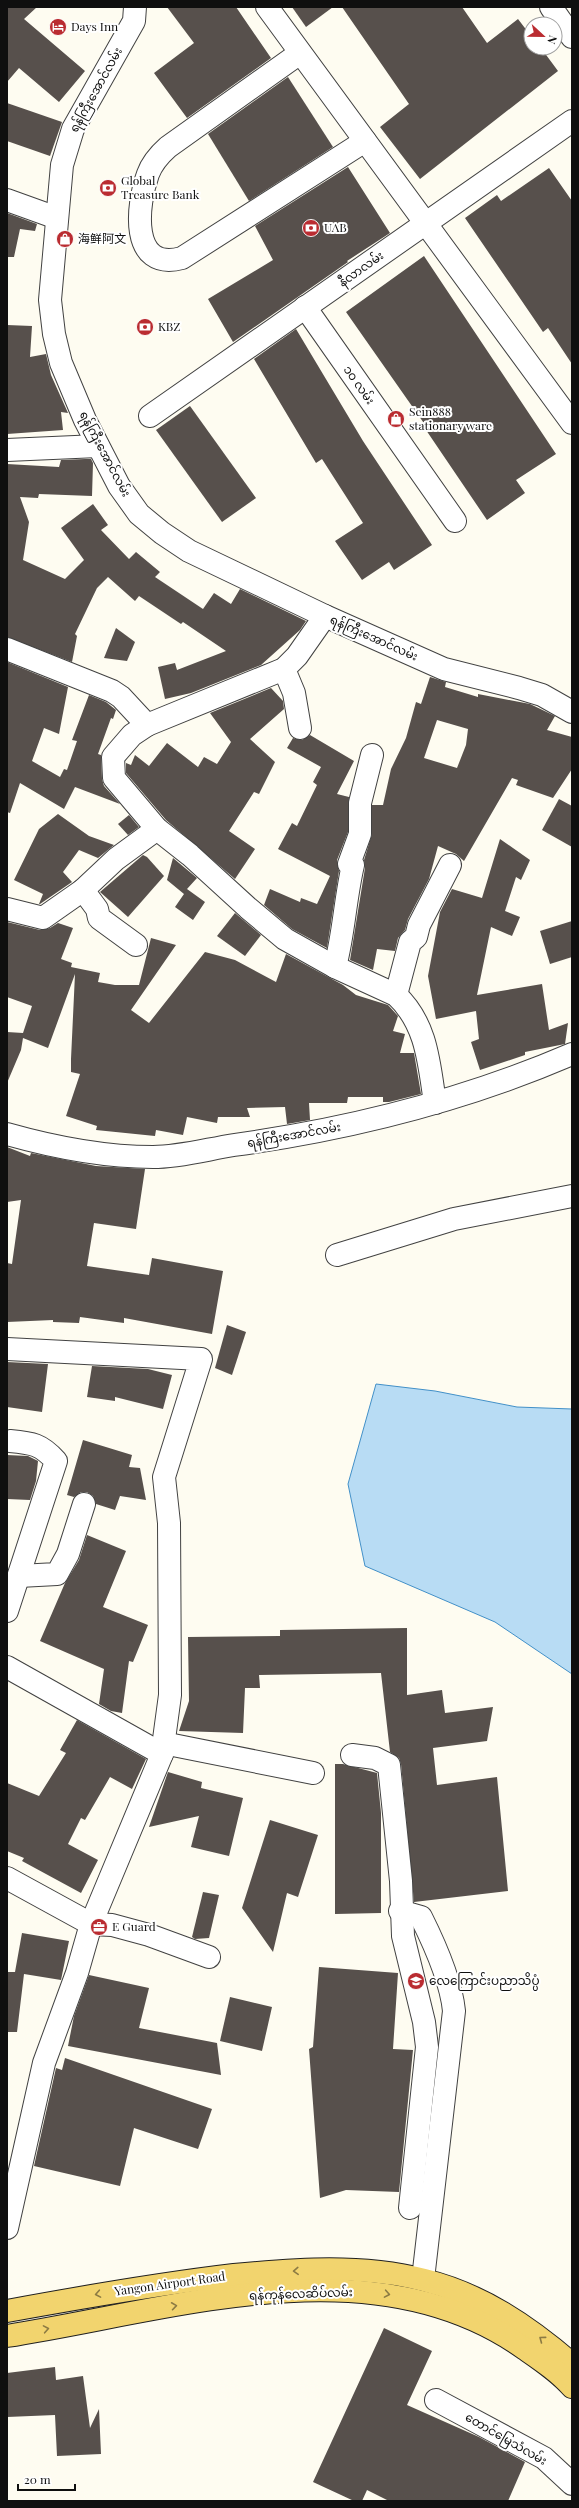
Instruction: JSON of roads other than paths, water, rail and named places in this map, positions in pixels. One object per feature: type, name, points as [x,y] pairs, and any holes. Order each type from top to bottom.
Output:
[{"type":"main road","name":"ရန်ကုန်လေဆိပ်လမ်း","points":[[335,2268],[423,2279],[452,2288],[513,2317],[572,2364]]},
{"type":"main road","name":"Yangon Airport Road","points":[[7,2311],[155,2284],[262,2272],[335,2268]]},
{"type":"main road","name":"ရန်ကုန်လေဆိပ်လမ်း","points":[[7,2333],[262,2293],[336,2290],[376,2292],[418,2300],[499,2331],[537,2358],[572,2387]]},
{"type":"street","name":"ရန်ကြီးအောင်လမ်း","points":[[135,7],[134,21],[73,129],[62,165],[50,300],[54,334],[61,363],[98,446],[119,486],[139,514],[162,533],[189,551],[325,616],[444,669],[520,688],[542,696],[572,712]]},
{"type":"street","points":[[267,7],[572,423]]},
{"type":"street","points":[[551,7],[572,37]]},
{"type":"street","points":[[300,53],[168,147],[156,159],[148,173],[140,200],[139,231],[144,244],[152,253],[161,258],[172,261],[182,258],[365,141]]},
{"type":"street","name":"နီလာလမ်း","points":[[150,416],[425,224],[569,129]]},
{"type":"street","points":[[7,200],[57,218]]},
{"type":"street","name":"၁၀ လမ်း","points":[[305,308],[455,521]]},
{"type":"street","points":[[7,450],[98,446]]},
{"type":"street","points":[[325,616],[297,656],[284,669],[147,725],[132,735],[113,756],[112,768],[114,778],[156,829],[190,855],[285,939],[335,967],[396,995],[407,1007],[426,1040],[435,1103]]},
{"type":"street","points":[[7,649],[112,691],[121,697],[147,725]]},
{"type":"street","points":[[284,669],[294,693],[300,728]]},
{"type":"street","points":[[335,967],[342,941],[346,895],[353,865],[349,864],[360,834],[360,803],[372,755]]},
{"type":"street","points":[[7,909],[43,918],[83,890],[116,859],[156,829]]},
{"type":"street","points":[[396,995],[410,942],[416,937],[419,925],[450,865]]},
{"type":"street","points":[[83,890],[97,909],[99,918],[136,944]]},
{"type":"street","name":"ရန်ကြီးအောင်လမ်း","points":[[7,1134],[39,1143],[90,1151],[154,1157],[288,1138],[435,1103],[572,1054]]},
{"type":"street","points":[[337,1255],[454,1219],[572,1196]]},
{"type":"street","points":[[7,1349],[202,1359],[164,1477],[169,1523],[170,1695],[162,1749],[91,1924],[77,1973],[44,2063],[7,2228]]},
{"type":"street","points":[[7,1611],[56,1462],[49,1453],[33,1443],[10,1441]]},
{"type":"street","points":[[18,1576],[58,1574],[68,1554],[84,1504]]},
{"type":"street","points":[[7,1667],[162,1749],[313,1773]]},
{"type":"street","points":[[352,1755],[375,1758],[389,1765],[401,1881],[400,1911],[403,1936],[424,2022],[427,2047],[423,2087],[425,2158],[423,2279]]},
{"type":"street","points":[[7,1878],[91,1924],[112,1925],[149,1935],[209,1957]]},
{"type":"street","points":[[400,1911],[421,1917],[431,1936],[453,1998],[454,2011],[444,2087],[410,2208]]},
{"type":"street","points":[[423,2087],[444,2087]]},
{"type":"street","name":"တောင်မြေသံလမ်း","points":[[436,2400],[544,2458],[572,2484]]},
{"type":"water","points":[[376,1384],[435,1391],[517,1407],[572,1409],[572,1674],[495,1622],[365,1566],[348,1484]]},
{"type":"place","name":"Days Inn","points":[[58,27]]},
{"type":"place","name":"Global Treasure Bank","points":[[108,188]]},
{"type":"place","name":"UAB","points":[[311,228]]},
{"type":"place","name":"海鲜阿文","points":[[65,239]]},
{"type":"place","name":"KBZ","points":[[145,327]]},
{"type":"place","name":"Sein888 stationary ware","points":[[396,419]]},
{"type":"place","name":"E Guard","points":[[99,1927]]},
{"type":"place","name":"လေကြောင်းပညာသိပ္ပံ","points":[[416,1981]]}]
